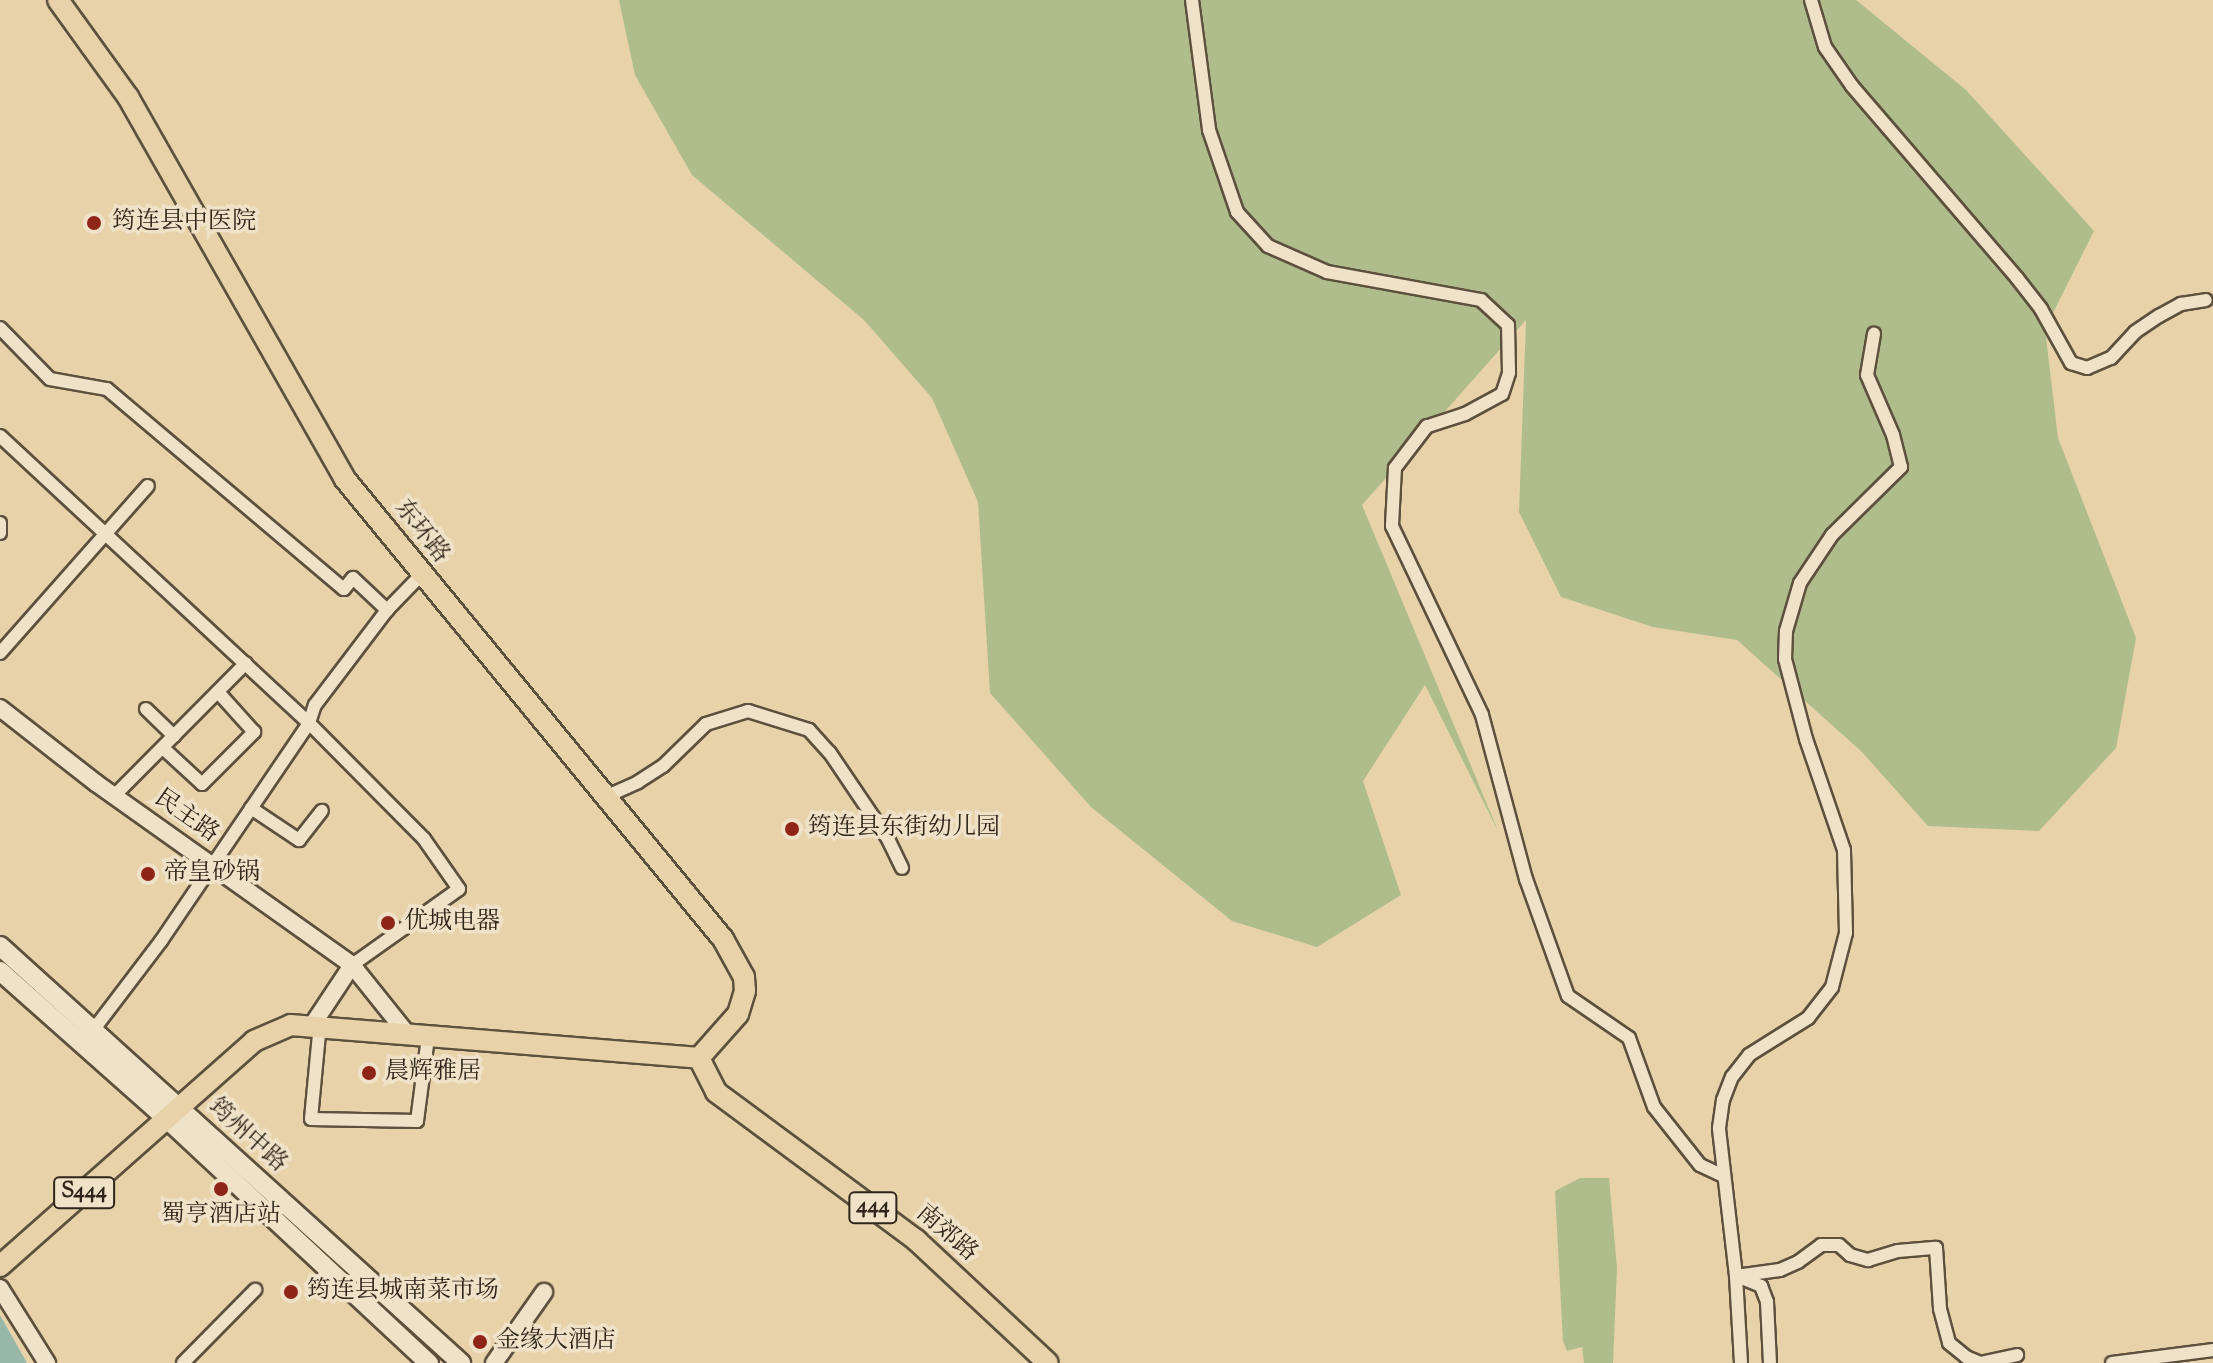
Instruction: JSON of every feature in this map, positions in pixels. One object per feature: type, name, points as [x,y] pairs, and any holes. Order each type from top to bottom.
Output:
[{"type":"main road","name":"东环路","points":[[58,0],[128,97],[344,478],[723,939],[744,977],[745,991],[738,1014],[699,1058]]},
{"type":"main road","name":"筠州中路","points":[[0,946],[94,1029],[174,1114],[429,1363]]},
{"type":"main road","name":"筠州中路","points":[[1,973],[174,1114],[461,1363]]},
{"type":"main road","name":"S444","points":[[0,1266],[254,1041],[291,1025],[313,1024],[418,1036],[699,1058]]},
{"type":"main road","name":"南郊路","points":[[699,1058],[716,1092],[916,1240],[1048,1363]]},
{"type":"street","points":[[1192,0],[1209,130],[1237,212],[1268,246],[1327,272],[1481,300],[1508,325],[1509,373],[1502,394],[1465,414],[1427,426],[1395,468],[1392,526],[1482,715],[1526,879],[1568,996],[1629,1038],[1654,1107],[1700,1165],[1724,1176]]},
{"type":"street","points":[[1811,0],[1825,47],[1852,86],[1969,217],[2041,309],[2071,363],[2087,368],[2111,358],[2135,332],[2159,316],[2181,304],[2206,300]]},
{"type":"street","points":[[0,328],[50,379],[107,389],[344,589],[353,578],[387,610]]},
{"type":"street","points":[[1741,1363],[1736,1276],[1719,1128],[1723,1100],[1732,1077],[1749,1055],[1808,1018],[1832,987],[1846,933],[1844,850],[1806,739],[1785,659],[1786,631],[1800,583],[1832,535],[1901,467],[1893,435],[1867,375],[1874,334]]},
{"type":"street","points":[[0,436],[309,723],[424,839],[459,889],[352,965],[313,1024],[319,1034],[311,1119],[417,1121],[418,1036]]},
{"type":"street","points":[[0,653],[148,486]]},
{"type":"street","points":[[0,523],[0,533]]},
{"type":"street","points":[[94,1029],[212,866],[309,723],[315,705],[387,610],[421,575]]},
{"type":"street","points":[[114,796],[246,663]]},
{"type":"street","points":[[163,748],[202,784],[254,732],[218,692]]},
{"type":"street","name":"民主路","points":[[0,708],[114,796],[352,965],[418,1036]]},
{"type":"street","points":[[146,709],[174,736]]},
{"type":"street","points":[[605,797],[663,766],[706,724],[748,711],[809,730],[839,765],[888,839],[902,868]]},
{"type":"street","points":[[251,808],[299,840],[322,811]]},
{"type":"street","points":[[1736,1276],[1780,1270],[1798,1262],[1821,1245],[1839,1245],[1850,1255],[1868,1260],[1898,1251],[1936,1248],[1940,1309],[1949,1343],[1966,1357],[1980,1363],[2017,1355]]},
{"type":"street","points":[[1736,1276],[1761,1286],[1767,1302],[1770,1363]]},
{"type":"street","points":[[0,1288],[47,1363]]},
{"type":"street","points":[[183,1363],[255,1290]]},
{"type":"street","points":[[494,1363],[544,1292]]},
{"type":"street","points":[[2112,1363],[2213,1350]]},
{"type":"green space","points":[[619,0],[1856,0],[1966,90],[2094,231],[2045,329],[2058,438],[2136,638],[2116,748],[2039,831],[1928,826],[1862,752],[1737,640],[1653,627],[1561,597],[1519,512],[1526,320],[1362,505],[1499,833],[1425,685],[1363,781],[1401,895],[1317,947],[1232,921],[1091,807],[990,693],[978,502],[932,398],[864,320],[692,175],[635,75]]},
{"type":"green space","points":[[1580,1178],[1609,1178],[1617,1268],[1613,1363],[1584,1363],[1582,1347],[1567,1351],[1563,1341],[1555,1191]]},
{"type":"shaded area","points":[[0,1315],[27,1363],[0,1363]]},
{"type":"place","name":"筠连县中医院","points":[[94,223]]},
{"type":"place","name":"筠连县东街幼儿园","points":[[792,829]]},
{"type":"place","name":"帝皇砂锅","points":[[148,874]]},
{"type":"place","name":"优城电器","points":[[388,923]]},
{"type":"place","name":"晨辉雅居","points":[[369,1073]]},
{"type":"place","name":"蜀亨酒店站","points":[[221,1189]]},
{"type":"place","name":"筠连县城南菜市场","points":[[291,1292]]},
{"type":"place","name":"金缘大酒店","points":[[480,1342]]}]
